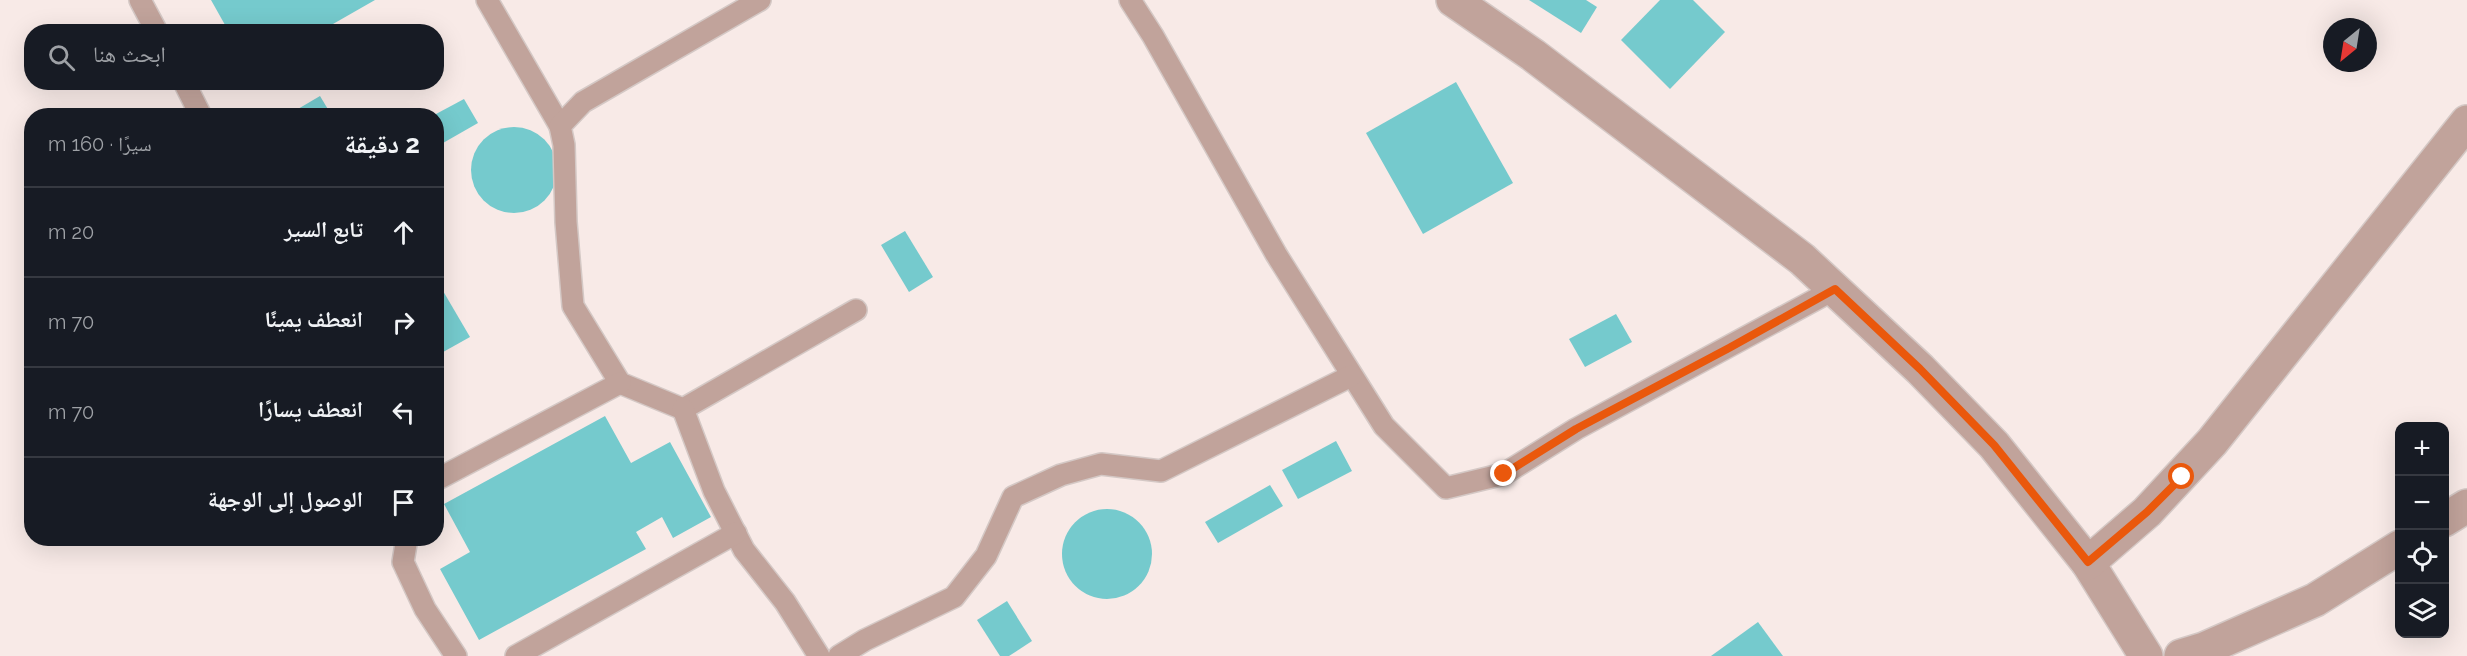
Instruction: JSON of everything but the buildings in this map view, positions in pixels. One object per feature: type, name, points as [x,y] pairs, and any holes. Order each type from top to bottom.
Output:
[{"type":"street","points":[[1453,0],[1533,55],[1802,259],[1920,369],[1994,445],[2088,562],[2146,656]]},
{"type":"street","points":[[2088,562],[2147,512],[2212,442],[2467,122]]},
{"type":"street","points":[[2449,517],[2467,506]]},
{"type":"street","points":[[2181,656],[2204,649],[2315,600],[2395,550]]},
{"type":"lane","points":[[140,0],[153,24]]},
{"type":"lane","points":[[488,0],[560,126],[564,144],[566,222],[573,306],[620,383],[683,409],[714,491],[744,550],[785,602],[819,656]]},
{"type":"lane","points":[[560,126],[583,102],[760,0]]},
{"type":"lane","points":[[1130,0],[1153,36],[1275,254],[1383,426],[1446,488],[1504,474],[1576,429],[1835,289]]},
{"type":"lane","points":[[188,90],[197,108]]},
{"type":"lane","points":[[683,409],[856,310]]},
{"type":"lane","points":[[839,656],[865,640],[954,597],[986,556],[1013,497],[1061,475],[1101,464],[1161,471],[1351,376]]},
{"type":"lane","points":[[444,476],[620,383]]},
{"type":"lane","points":[[516,656],[736,533]]},
{"type":"lane","points":[[406,546],[403,562],[425,609],[456,656]]},
{"type":"route","points":[[1504,474],[1576,429],[1835,289],[1920,369],[1994,445],[2088,562],[2147,512],[2182,477]]}]
